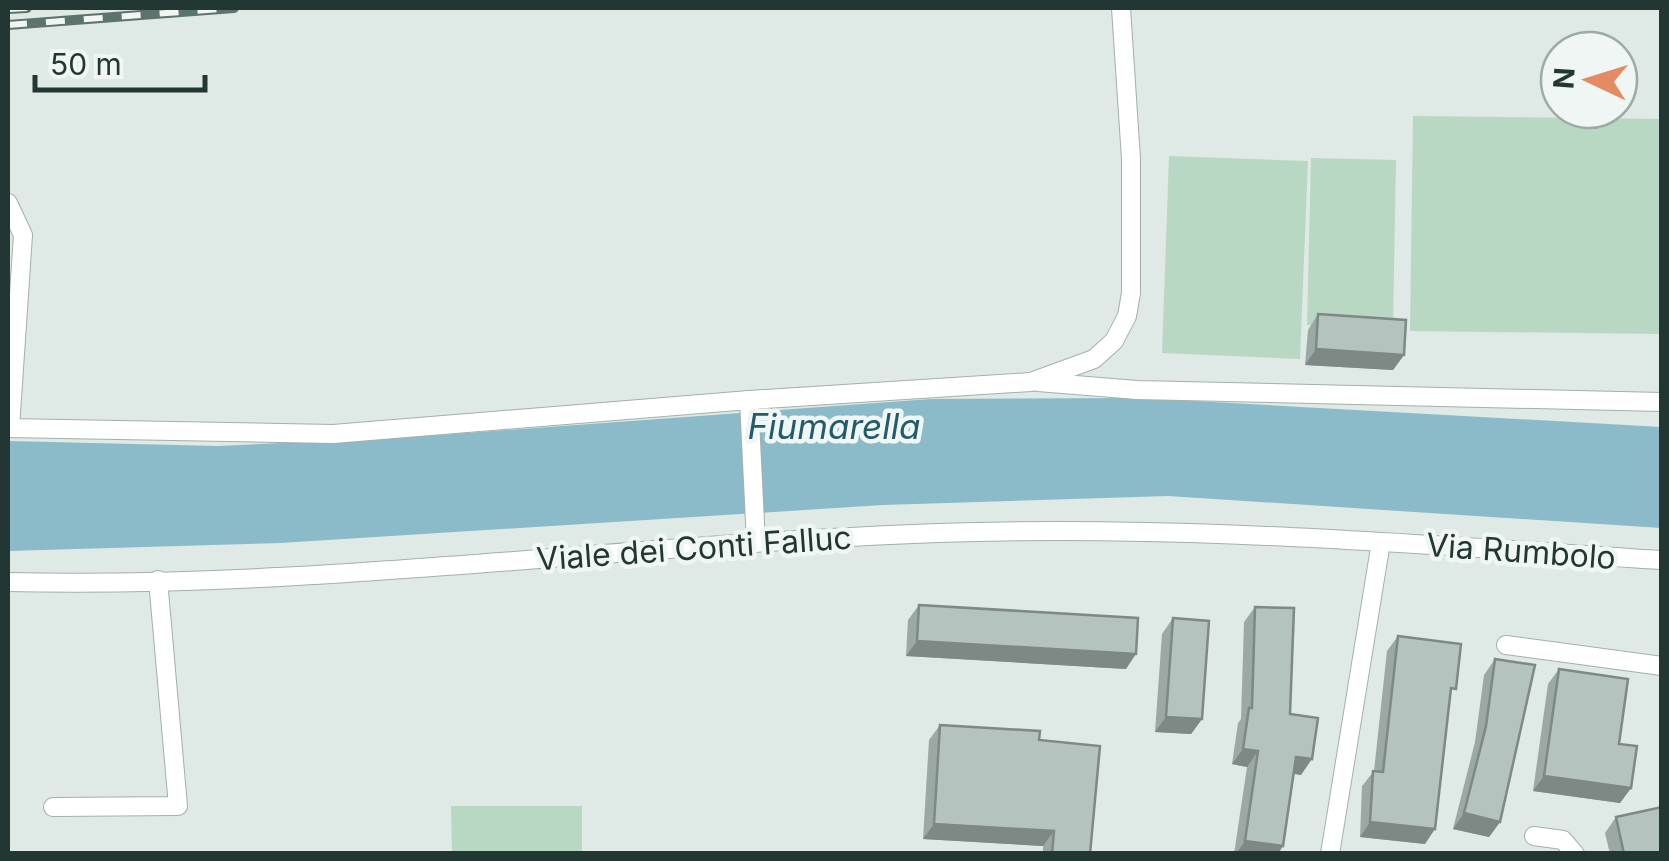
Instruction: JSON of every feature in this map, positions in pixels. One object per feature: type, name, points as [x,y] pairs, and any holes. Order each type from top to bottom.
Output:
[{"type":"street","points":[[1031,382],[1094,359],[1114,342],[1126,316],[1132,276],[1131,179],[1121,8]]},
{"type":"street","points":[[8,203],[23,235],[9,428],[333,434],[1031,382],[1137,390],[1662,402]]},
{"type":"street","points":[[749,405],[756,542]]},
{"type":"street","name":"Viale dei Conti Falluc","points":[[8,582],[300,575],[916,534],[1085,530],[1381,542]]},
{"type":"street","points":[[1330,854],[1381,542]]},
{"type":"street","name":"Via Rumbolo","points":[[1381,542],[1662,560]]},
{"type":"street","points":[[53,807],[178,806],[158,580]]},
{"type":"street","points":[[1506,644],[1662,666]]},
{"type":"street","points":[[1534,836],[1563,840],[1575,854]]},
{"type":"green space","points":[[1413,116],[1539,118],[1539,130],[1639,130],[1639,119],[1661,119],[1661,334],[1410,331]]},
{"type":"green space","points":[[1169,156],[1308,161],[1300,359],[1162,353]]},
{"type":"green space","points":[[1311,158],[1396,160],[1393,327],[1307,325]]},
{"type":"green space","points":[[451,806],[582,806],[582,853],[452,853]]},
{"type":"water","name":"Fiumarella","points":[[1140,398],[1661,427],[1661,528],[1168,496],[883,505],[280,543],[8,551],[8,441],[218,446],[411,437],[931,399]]},
{"type":"building","points":[[1318,314],[1406,320],[1404,355],[1316,349]]},
{"type":"building","points":[[919,605],[1138,618],[1136,654],[917,641]]},
{"type":"building","points":[[1255,607],[1294,608],[1290,714],[1318,718],[1312,759],[1296,757],[1283,846],[1245,841],[1258,751],[1243,749],[1252,708]]},
{"type":"building","points":[[1173,618],[1209,621],[1202,719],[1166,717]]},
{"type":"building","points":[[1398,636],[1461,644],[1456,689],[1451,688],[1435,829],[1370,822],[1373,771],[1383,772]]},
{"type":"building","points":[[1495,659],[1535,665],[1500,822],[1464,813],[1486,726]]},
{"type":"building","points":[[1559,669],[1628,679],[1619,744],[1637,746],[1631,788],[1544,776]]},
{"type":"building","points":[[940,725],[1040,731],[1039,740],[1100,746],[1090,854],[1052,854],[1054,831],[934,824]]},
{"type":"building","points":[[1662,807],[1662,854],[1624,854],[1616,817]]},
{"type":"railway","points":[[8,9],[27,8]]},
{"type":"railway","points":[[8,25],[234,8]]}]
